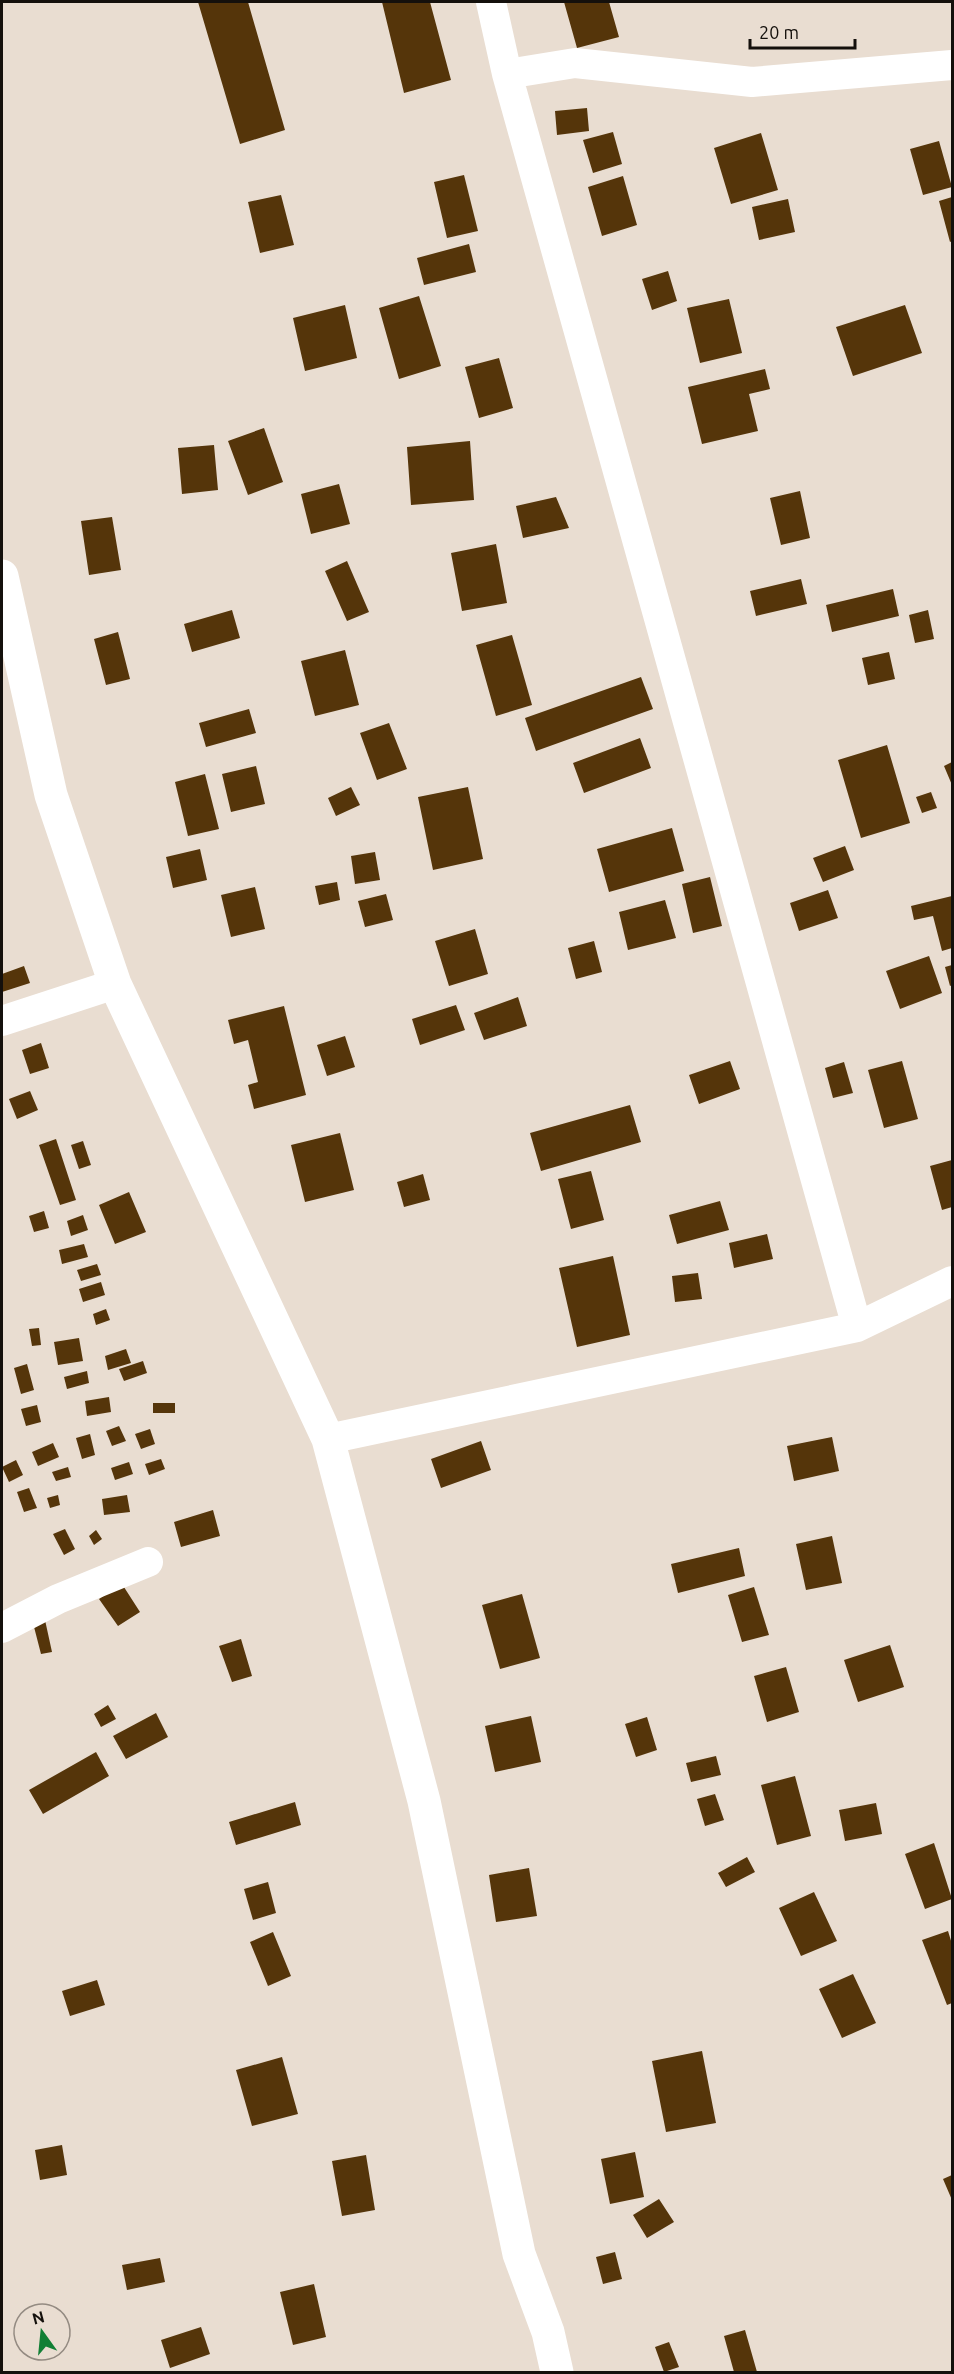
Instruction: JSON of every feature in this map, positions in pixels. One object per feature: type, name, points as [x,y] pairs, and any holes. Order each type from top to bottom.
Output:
[{"type":"main road","points":[[2,576],[51,795],[115,984],[328,1439],[424,1802],[519,2254],[548,2332],[557,2373]]},
{"type":"street","points":[[491,2],[507,74],[857,1326]]},
{"type":"street","points":[[507,74],[575,63],[752,82],[952,65]]},
{"type":"street","points":[[2,1021],[115,984]]},
{"type":"street","points":[[328,1439],[857,1326],[952,1281]]},
{"type":"street","points":[[2,1628],[58,1599],[148,1562]]},
{"type":"building","points":[[198,2],[248,2],[285,130],[240,144]]},
{"type":"building","points":[[382,2],[430,2],[451,80],[404,93]]},
{"type":"building","points":[[564,2],[609,2],[619,37],[577,48]]},
{"type":"building","points":[[587,108],[589,131],[557,135],[555,111]]},
{"type":"building","points":[[613,132],[622,164],[593,173],[583,140]]},
{"type":"building","points":[[761,133],[778,190],[731,204],[714,148]]},
{"type":"building","points":[[939,141],[952,187],[923,195],[910,149]]},
{"type":"building","points":[[464,175],[478,231],[447,238],[434,182]]},
{"type":"building","points":[[623,176],[637,225],[602,236],[588,187]]},
{"type":"building","points":[[281,195],[294,245],[260,253],[248,202]]},
{"type":"building","points":[[952,197],[952,241],[950,242],[939,201]]},
{"type":"building","points":[[788,199],[795,232],[759,240],[752,207]]},
{"type":"building","points":[[469,244],[476,272],[424,285],[417,258]]},
{"type":"building","points":[[668,271],[677,301],[652,310],[642,279]]},
{"type":"building","points":[[419,296],[441,366],[399,379],[379,308]]},
{"type":"building","points":[[729,299],[742,353],[700,363],[687,308]]},
{"type":"building","points":[[345,305],[357,358],[305,371],[293,318]]},
{"type":"building","points":[[905,305],[922,353],[853,376],[836,327]]},
{"type":"building","points":[[499,358],[513,408],[479,418],[465,367]]},
{"type":"building","points":[[765,369],[770,389],[749,394],[758,431],[702,444],[688,387]]},
{"type":"building","points":[[264,428],[283,482],[248,495],[228,441]]},
{"type":"building","points":[[470,441],[474,500],[411,505],[407,447]]},
{"type":"building","points":[[214,445],[218,490],[182,494],[178,448]]},
{"type":"building","points":[[339,484],[350,524],[311,534],[301,494]]},
{"type":"building","points":[[800,491],[810,538],[781,545],[770,498]]},
{"type":"building","points":[[556,497],[569,528],[523,538],[516,506]]},
{"type":"building","points":[[112,517],[121,570],[89,575],[81,521]]},
{"type":"building","points":[[496,544],[507,603],[462,611],[451,553]]},
{"type":"building","points":[[347,561],[369,612],[347,621],[325,571]]},
{"type":"building","points":[[801,579],[807,604],[756,616],[750,591]]},
{"type":"building","points":[[893,589],[899,616],[832,632],[826,605]]},
{"type":"building","points":[[232,610],[240,638],[192,652],[184,624]]},
{"type":"building","points":[[928,610],[934,639],[915,643],[909,615]]},
{"type":"building","points":[[118,632],[130,679],[106,685],[94,639]]},
{"type":"building","points":[[512,635],[532,705],[496,716],[476,645]]},
{"type":"building","points":[[345,650],[359,705],[315,716],[301,661]]},
{"type":"building","points":[[889,652],[895,679],[868,685],[862,658]]},
{"type":"building","points":[[641,677],[653,709],[536,751],[525,718]]},
{"type":"building","points":[[249,709],[256,733],[206,747],[199,723]]},
{"type":"building","points":[[389,723],[407,769],[377,780],[360,733]]},
{"type":"building","points":[[640,738],[651,768],[584,793],[573,763]]},
{"type":"building","points":[[887,745],[910,823],[861,838],[838,760]]},
{"type":"building","points":[[952,762],[952,785],[944,766]]},
{"type":"building","points":[[256,766],[265,804],[231,812],[222,774]]},
{"type":"building","points":[[205,774],[219,829],[188,836],[175,782]]},
{"type":"building","points":[[351,787],[360,805],[336,816],[328,798]]},
{"type":"building","points":[[468,787],[483,859],[433,870],[418,797]]},
{"type":"building","points":[[931,792],[937,808],[922,813],[916,797]]},
{"type":"building","points":[[672,828],[684,871],[609,892],[597,849]]},
{"type":"building","points":[[845,846],[854,870],[823,882],[813,858]]},
{"type":"building","points":[[200,849],[207,880],[173,888],[166,857]]},
{"type":"building","points":[[375,852],[380,880],[355,884],[351,856]]},
{"type":"building","points":[[710,877],[722,926],[693,933],[682,884]]},
{"type":"building","points":[[337,882],[340,900],[319,905],[315,886]]},
{"type":"building","points":[[255,887],[265,929],[231,937],[221,895]]},
{"type":"building","points":[[828,890],[838,918],[799,931],[790,903]]},
{"type":"building","points":[[386,894],[393,920],[365,927],[358,901]]},
{"type":"building","points":[[952,896],[952,948],[942,951],[933,916],[914,920],[911,906]]},
{"type":"building","points":[[665,900],[676,938],[628,950],[619,912]]},
{"type":"building","points":[[475,929],[488,974],[449,986],[435,941]]},
{"type":"building","points":[[594,941],[602,972],[576,979],[568,948]]},
{"type":"building","points":[[929,956],[942,993],[900,1009],[886,971]]},
{"type":"building","points":[[952,965],[952,985],[950,986],[945,967]]},
{"type":"building","points":[[24,966],[30,983],[2,992],[2,974]]},
{"type":"building","points":[[518,997],[527,1026],[484,1040],[474,1013]]},
{"type":"building","points":[[456,1005],[465,1030],[420,1045],[412,1019]]},
{"type":"building","points":[[284,1006],[306,1095],[254,1109],[248,1085],[258,1082],[248,1040],[234,1044],[228,1020]]},
{"type":"building","points":[[345,1036],[355,1067],[327,1076],[317,1045]]},
{"type":"building","points":[[41,1043],[49,1068],[30,1074],[22,1050]]},
{"type":"building","points":[[730,1061],[740,1089],[699,1104],[689,1075]]},
{"type":"building","points":[[902,1061],[918,1119],[884,1128],[868,1070]]},
{"type":"building","points":[[844,1062],[853,1093],[833,1098],[825,1068]]},
{"type":"building","points":[[30,1091],[38,1110],[17,1119],[9,1099]]},
{"type":"building","points":[[630,1105],[641,1142],[541,1171],[530,1133]]},
{"type":"building","points":[[340,1133],[354,1190],[305,1202],[291,1145]]},
{"type":"building","points":[[56,1139],[76,1200],[60,1205],[39,1145]]},
{"type":"building","points":[[83,1141],[91,1165],[79,1169],[71,1145]]},
{"type":"building","points":[[952,1160],[952,1207],[942,1210],[930,1166]]},
{"type":"building","points":[[591,1171],[604,1220],[571,1229],[558,1179]]},
{"type":"building","points":[[423,1174],[430,1200],[404,1207],[397,1182]]},
{"type":"building","points":[[129,1192],[146,1232],[115,1244],[99,1205]]},
{"type":"building","points":[[720,1201],[729,1230],[677,1244],[669,1215]]},
{"type":"building","points":[[44,1211],[49,1228],[34,1232],[29,1216]]},
{"type":"building","points":[[83,1215],[88,1230],[71,1236],[67,1221]]},
{"type":"building","points":[[767,1234],[773,1259],[734,1268],[729,1243]]},
{"type":"building","points":[[84,1244],[88,1257],[62,1264],[59,1250]]},
{"type":"building","points":[[613,1256],[630,1335],[577,1347],[559,1268]]},
{"type":"building","points":[[97,1264],[101,1275],[81,1281],[77,1270]]},
{"type":"building","points":[[698,1273],[702,1299],[675,1302],[672,1276]]},
{"type":"building","points":[[101,1282],[105,1295],[83,1302],[79,1289]]},
{"type":"building","points":[[106,1309],[110,1320],[96,1325],[93,1314]]},
{"type":"building","points":[[39,1328],[41,1345],[32,1346],[29,1329]]},
{"type":"building","points":[[79,1338],[83,1361],[58,1365],[54,1342]]},
{"type":"building","points":[[126,1349],[131,1363],[108,1370],[105,1356]]},
{"type":"building","points":[[143,1361],[147,1373],[124,1381],[119,1369]]},
{"type":"building","points":[[27,1364],[34,1390],[21,1394],[14,1368]]},
{"type":"building","points":[[87,1371],[89,1383],[67,1389],[64,1377]]},
{"type":"building","points":[[109,1397],[111,1412],[87,1416],[85,1401]]},
{"type":"building","points":[[153,1403],[175,1403],[175,1413],[153,1413]]},
{"type":"building","points":[[37,1405],[41,1422],[26,1426],[21,1409]]},
{"type":"building","points":[[119,1426],[126,1441],[112,1446],[106,1431]]},
{"type":"building","points":[[150,1429],[155,1444],[141,1449],[135,1434]]},
{"type":"building","points":[[90,1434],[95,1455],[82,1459],[76,1438]]},
{"type":"building","points":[[832,1437],[839,1471],[794,1481],[787,1446]]},
{"type":"building","points":[[481,1441],[491,1470],[441,1488],[431,1459]]},
{"type":"building","points":[[53,1443],[59,1457],[38,1466],[32,1452]]},
{"type":"building","points":[[161,1459],[165,1469],[149,1475],[145,1464]]},
{"type":"building","points":[[16,1460],[23,1475],[9,1482],[2,1467]]},
{"type":"building","points":[[129,1462],[133,1474],[115,1480],[111,1468]]},
{"type":"building","points":[[68,1467],[71,1477],[56,1481],[52,1472]]},
{"type":"building","points":[[29,1488],[37,1508],[24,1512],[17,1492]]},
{"type":"building","points":[[58,1495],[60,1505],[50,1508],[47,1498]]},
{"type":"building","points":[[127,1495],[130,1512],[104,1515],[102,1499]]},
{"type":"building","points":[[213,1510],[220,1536],[181,1547],[174,1522]]},
{"type":"building","points":[[65,1529],[75,1549],[64,1555],[53,1534]]},
{"type":"building","points":[[96,1530],[102,1539],[94,1545],[89,1536]]},
{"type":"building","points":[[832,1536],[842,1583],[806,1590],[796,1544]]},
{"type":"building","points":[[739,1548],[745,1576],[678,1593],[671,1564]]},
{"type":"building","points":[[122,1584],[140,1612],[118,1626],[99,1599]]},
{"type":"building","points":[[754,1587],[769,1635],[742,1642],[728,1595]]},
{"type":"building","points":[[522,1594],[540,1658],[500,1669],[482,1605]]},
{"type":"building","points":[[45,1620],[52,1652],[41,1654],[33,1623]]},
{"type":"building","points":[[241,1639],[252,1676],[232,1682],[219,1646]]},
{"type":"building","points":[[890,1645],[904,1687],[858,1702],[844,1660]]},
{"type":"building","points":[[786,1667],[799,1712],[767,1722],[754,1676]]},
{"type":"building","points":[[108,1705],[116,1719],[101,1727],[94,1714]]},
{"type":"building","points":[[156,1713],[168,1737],[126,1759],[113,1736]]},
{"type":"building","points":[[531,1716],[541,1762],[495,1772],[485,1726]]},
{"type":"building","points":[[647,1717],[657,1750],[636,1757],[625,1724]]},
{"type":"building","points":[[96,1752],[109,1776],[43,1814],[29,1790]]},
{"type":"building","points":[[716,1756],[721,1775],[691,1782],[686,1763]]},
{"type":"building","points":[[795,1776],[811,1836],[777,1845],[761,1785]]},
{"type":"building","points":[[715,1794],[724,1820],[705,1826],[697,1799]]},
{"type":"building","points":[[295,1802],[301,1825],[236,1845],[229,1822]]},
{"type":"building","points":[[876,1803],[882,1834],[845,1841],[839,1810]]},
{"type":"building","points":[[934,1843],[952,1899],[925,1909],[905,1854]]},
{"type":"building","points":[[747,1857],[755,1872],[726,1887],[718,1873]]},
{"type":"building","points":[[529,1868],[537,1916],[496,1922],[489,1875]]},
{"type":"building","points":[[268,1882],[276,1913],[253,1920],[244,1889]]},
{"type":"building","points":[[814,1892],[837,1941],[801,1956],[779,1908]]},
{"type":"building","points":[[948,1931],[952,1944],[952,2003],[947,2005],[922,1940]]},
{"type":"building","points":[[273,1932],[291,1976],[268,1986],[250,1942]]},
{"type":"building","points":[[853,1974],[876,2023],[842,2038],[819,1989]]},
{"type":"building","points":[[97,1980],[105,2005],[70,2016],[62,1991]]},
{"type":"building","points":[[702,2051],[716,2123],[666,2132],[652,2061]]},
{"type":"building","points":[[282,2057],[298,2114],[252,2126],[236,2070]]},
{"type":"building","points":[[62,2145],[67,2175],[40,2180],[35,2150]]},
{"type":"building","points":[[635,2152],[644,2197],[610,2204],[601,2159]]},
{"type":"building","points":[[366,2155],[375,2210],[342,2216],[332,2161]]},
{"type":"building","points":[[952,2175],[952,2200],[943,2179]]},
{"type":"building","points":[[659,2199],[674,2222],[647,2238],[633,2215]]},
{"type":"building","points":[[615,2252],[622,2279],[603,2284],[596,2257]]},
{"type":"building","points":[[160,2258],[165,2282],[127,2290],[122,2265]]},
{"type":"building","points":[[314,2284],[326,2337],[293,2345],[280,2292]]},
{"type":"building","points":[[201,2327],[210,2354],[170,2368],[161,2340]]},
{"type":"building","points":[[745,2330],[757,2372],[734,2372],[724,2336]]},
{"type":"building","points":[[669,2342],[679,2367],[664,2372],[655,2347]]}]
